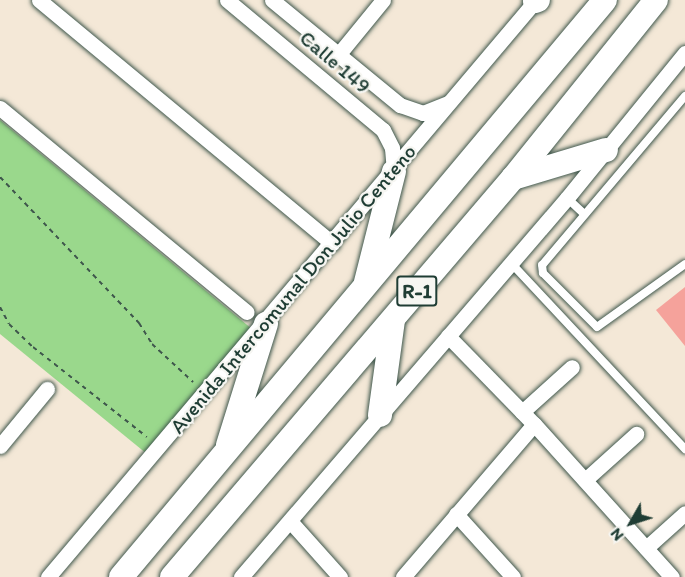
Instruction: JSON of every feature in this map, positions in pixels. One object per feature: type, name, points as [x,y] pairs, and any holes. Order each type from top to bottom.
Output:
[{"type":"main road","name":"R-1","points":[[121,577],[225,456],[605,0]]},
{"type":"main road","name":"R-1","points":[[171,577],[513,178],[656,0]]},
{"type":"main road","points":[[513,178],[606,150]]},
{"type":"main road","points":[[364,290],[394,171]]},
{"type":"main road","points":[[225,456],[256,318]]},
{"type":"main road","points":[[380,415],[393,320]]},
{"type":"street","points":[[39,0],[332,243]]},
{"type":"street","name":"Calle 149","points":[[227,0],[383,130],[392,148],[394,171]]},
{"type":"street","name":"Calle 149","points":[[272,0],[410,111],[423,113],[451,102]]},
{"type":"street","points":[[338,55],[383,0]]},
{"type":"street","name":"Avenida Intercomunal Don Julio Centeno","points":[[48,577],[206,393],[256,318],[332,243],[537,0]]},
{"type":"street","points":[[241,577],[567,198],[685,52]]},
{"type":"street","points":[[0,108],[256,318]]},
{"type":"street","points":[[448,336],[528,418],[672,577]]},
{"type":"street","points":[[403,577],[456,514],[528,418],[572,367]]},
{"type":"street","points":[[0,446],[5,428],[47,389]]},
{"type":"street","points":[[585,480],[636,434]]},
{"type":"street","points":[[646,548],[685,513]]},
{"type":"street","points":[[456,514],[513,577]]},
{"type":"street","points":[[290,521],[340,577]]},
{"type":"lane","points":[[685,96],[545,258],[543,273],[597,327],[651,291],[685,264]]},
{"type":"lane","points":[[567,198],[583,213]]},
{"type":"lane","points":[[511,263],[685,449]]},
{"type":"path","points":[[0,177],[138,323],[152,344],[206,393]]},
{"type":"path","points":[[0,307],[9,324],[33,346],[160,447]]},
{"type":"green space","points":[[0,120],[252,329],[147,454],[0,334]]},
{"type":"building","points":[[685,287],[685,346],[656,310]]}]
